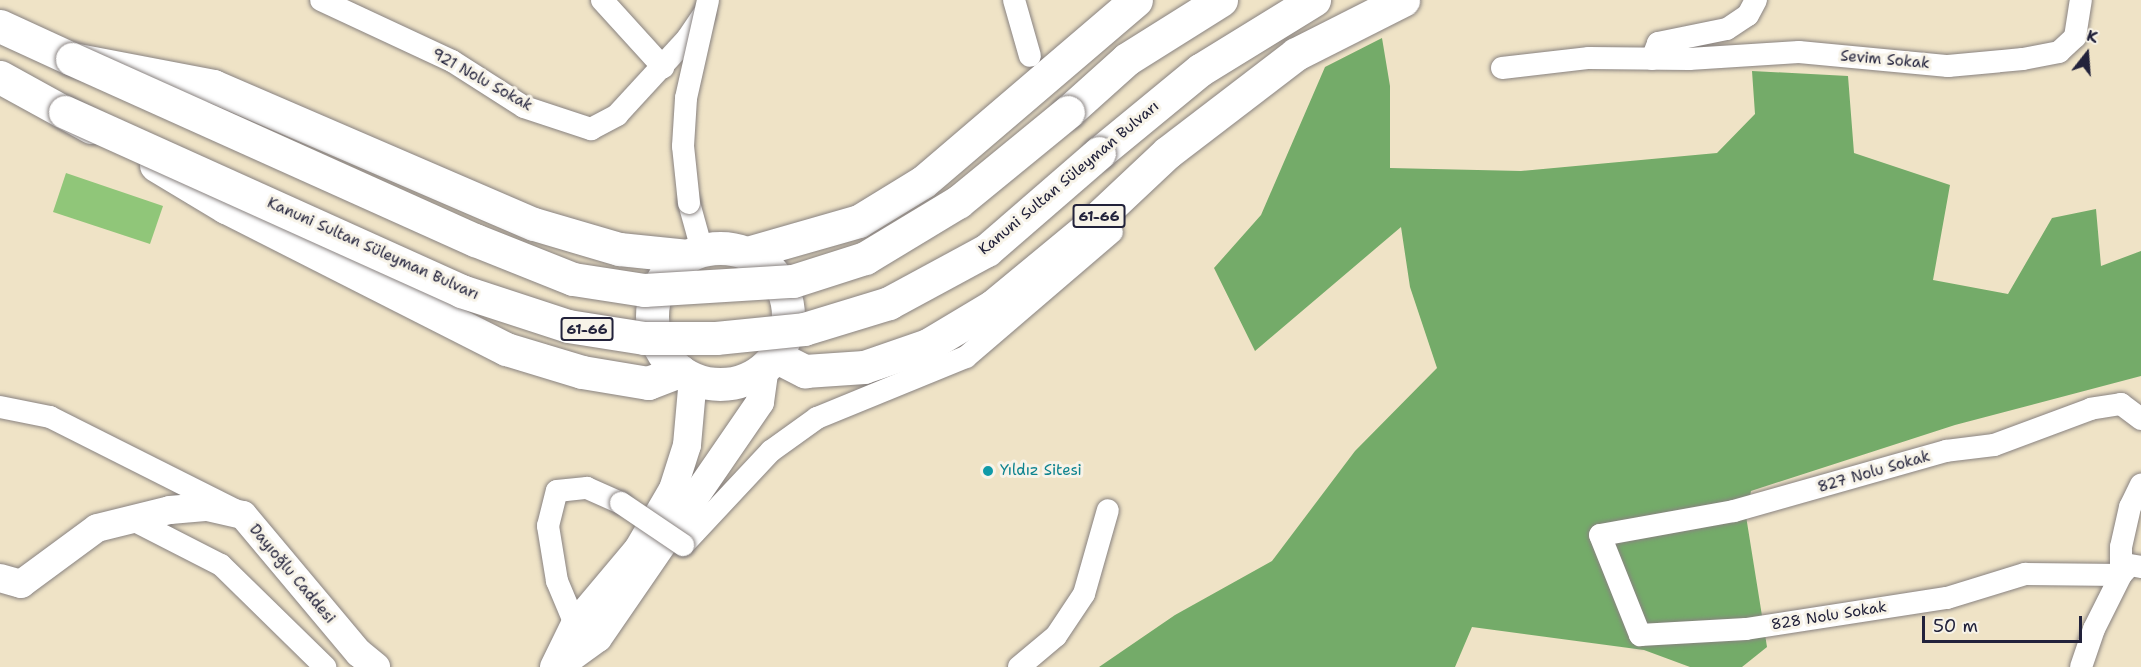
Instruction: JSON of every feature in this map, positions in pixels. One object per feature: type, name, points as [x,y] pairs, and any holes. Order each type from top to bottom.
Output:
[{"type":"main road","points":[[72,59],[213,86],[534,224],[619,249],[695,253],[717,248],[747,253],[859,221],[923,182],[1136,0]]},
{"type":"main road","points":[[0,26],[475,240],[573,279],[644,290],[794,281],[865,258],[958,202],[1068,112],[1127,59],[1221,0]]},
{"type":"main road","name":"Kanuni Sultan Süleyman Bulvarı","points":[[0,77],[65,112],[461,291],[568,326],[644,338],[716,338],[804,329],[889,303],[987,250],[1200,70],[1314,0]]},
{"type":"main road","name":"61-66","points":[[65,112],[226,207],[506,349],[582,372],[648,383],[687,375],[708,383],[738,381],[770,361],[805,371],[864,367],[928,345],[993,306],[1086,229],[1168,152],[1296,54],[1403,0]]},
{"type":"main road","points":[[687,375],[660,348],[652,319],[653,304],[665,276],[695,253]]},
{"type":"main road","points":[[747,253],[771,271],[786,298],[787,328],[770,361]]},
{"type":"street","name":"921 Nolu Sokak","points":[[321,0],[452,61],[524,107],[591,129],[616,116],[663,67],[713,0]]},
{"type":"street","points":[[602,0],[663,67]]},
{"type":"street","points":[[695,253],[683,146],[686,98],[708,0]]},
{"type":"street","points":[[1014,0],[1030,56]]},
{"type":"street","points":[[1652,59],[1658,43],[1727,29],[1748,15],[1756,0]]},
{"type":"street","name":"Sevim Sokak","points":[[1502,68],[1589,58],[1652,59],[1799,52],[1948,66],[2024,59],[2059,52],[2075,37],[2081,0]]},
{"type":"street","points":[[575,624],[557,581],[548,526],[557,491],[587,488],[621,503],[683,545],[771,451],[817,418],[966,357],[1112,232]]},
{"type":"street","points":[[556,667],[598,638],[760,402],[770,361]]},
{"type":"street","points":[[556,667],[575,624],[638,549],[673,489],[687,445],[687,375]]},
{"type":"street","name":"827 Nolu Sokak","points":[[1600,535],[1734,511],[1946,451],[1994,445],[2091,409],[2121,404],[2141,419]]},
{"type":"street","points":[[0,407],[50,417],[131,459],[214,496],[243,515]]},
{"type":"street","points":[[2081,667],[2094,629],[2131,571],[2121,547],[2130,507],[2141,484]]},
{"type":"street","name":"Dayıoğlu Caddesi","points":[[0,578],[21,584],[97,528],[131,519],[207,507],[243,515],[359,653],[376,667]]},
{"type":"street","points":[[1019,667],[1056,636],[1083,594],[1108,510]]},
{"type":"street","points":[[131,519],[221,566],[325,667]]},
{"type":"street","name":"828 Nolu Sokak","points":[[1600,535],[1640,635],[1746,629],[1935,600],[2025,574],[2131,571]]},
{"type":"green space","points":[[1382,38],[1390,86],[1390,168],[1521,171],[1717,153],[1755,114],[1752,71],[1848,76],[1854,153],[1950,185],[1933,280],[2008,294],[2052,218],[2096,209],[2101,266],[2141,251],[2141,376],[1955,425],[1751,491],[1746,516],[1767,647],[1742,667],[1690,667],[1644,650],[1472,627],[1455,667],[1099,667],[1175,615],[1272,561],[1355,451],[1437,368],[1410,287],[1401,227],[1255,351],[1214,268],[1261,215],[1325,67]]},
{"type":"green space","points":[[66,173],[163,206],[150,244],[53,212]]},
{"type":"place","name":"Yıldız Sitesi","points":[[988,471]]}]
